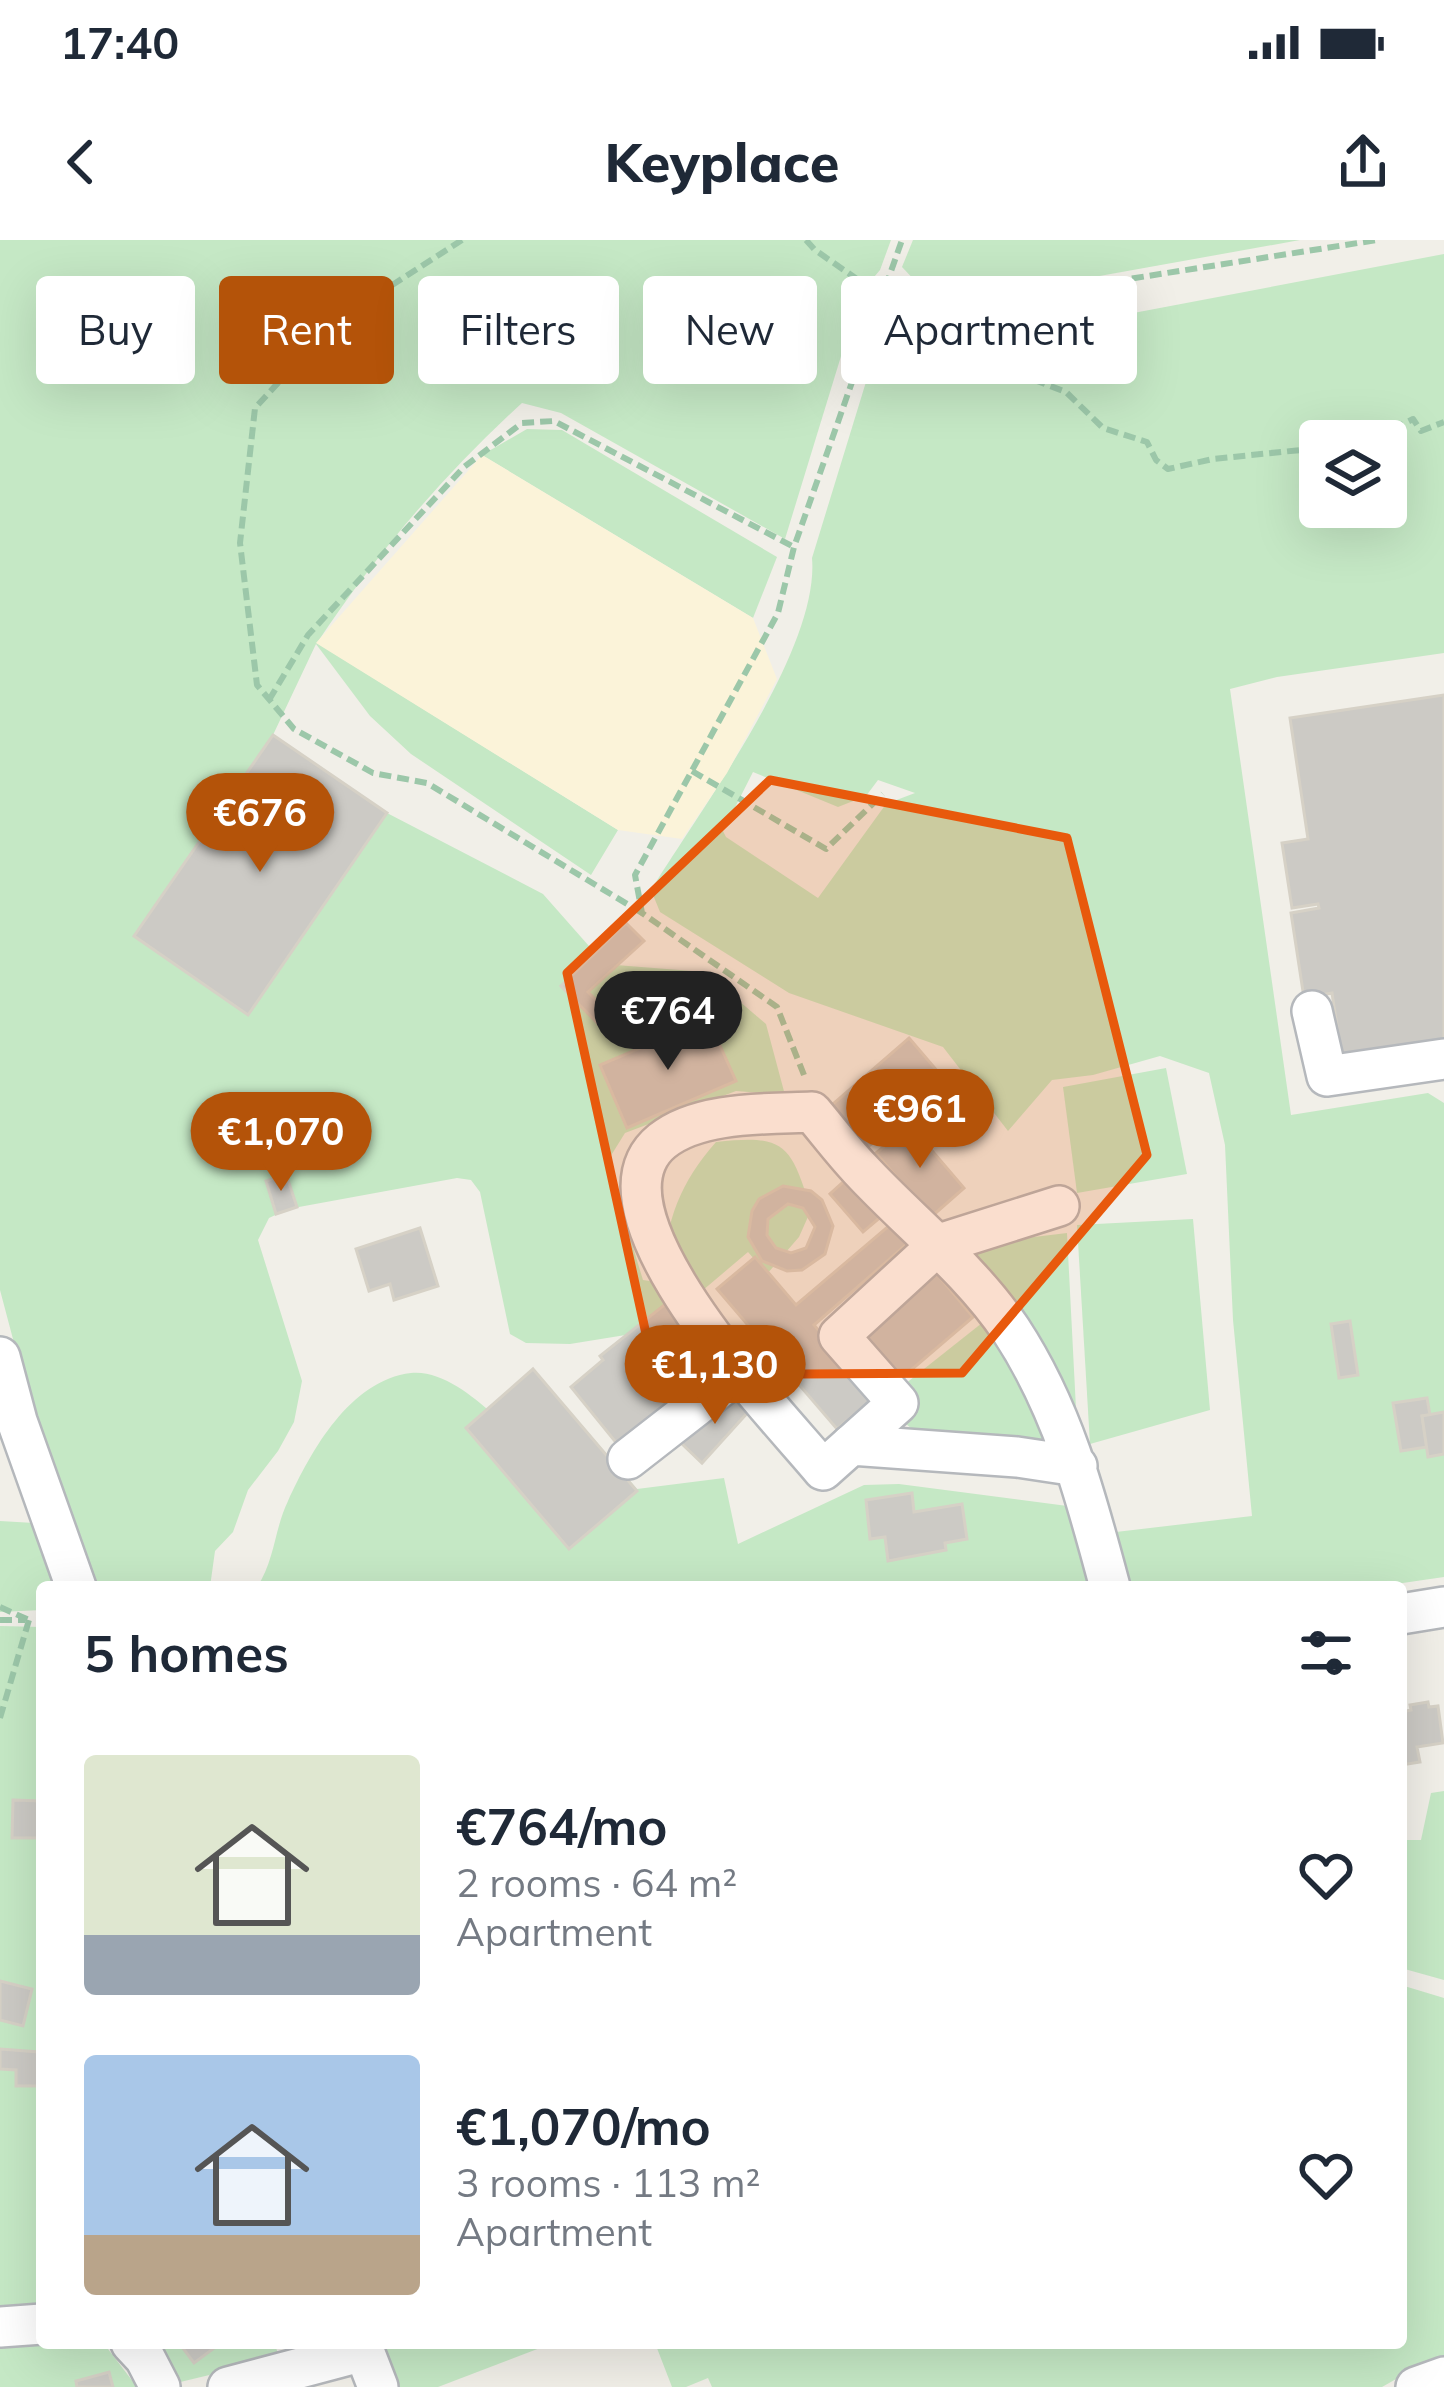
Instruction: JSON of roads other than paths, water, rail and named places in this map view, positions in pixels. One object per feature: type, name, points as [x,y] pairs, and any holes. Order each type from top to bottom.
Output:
[{"type":"street","points":[[1312,1011],[1327,1076],[1444,1059]]},
{"type":"street","points":[[1059,1205],[938,1244],[838,1336],[898,1403],[823,1470],[694,1316],[648,1230],[641,1190],[645,1160],[664,1139],[726,1115],[812,1112],[861,1170],[938,1244],[1009,1328],[1034,1369],[1077,1466],[1109,1581]]},
{"type":"street","points":[[0,1357],[17,1421],[74,1581]]},
{"type":"street","points":[[628,1459],[741,1372]]},
{"type":"street","points":[[850,1445],[1017,1456],[1077,1466]]},
{"type":"street","points":[[1407,1612],[1444,1607]]},
{"type":"street","points":[[0,2327],[36,2324]]},
{"type":"street","points":[[137,2349],[160,2387]]},
{"type":"street","points":[[228,2387],[368,2360]]},
{"type":"street","points":[[1416,2387],[1444,2377]]}]
